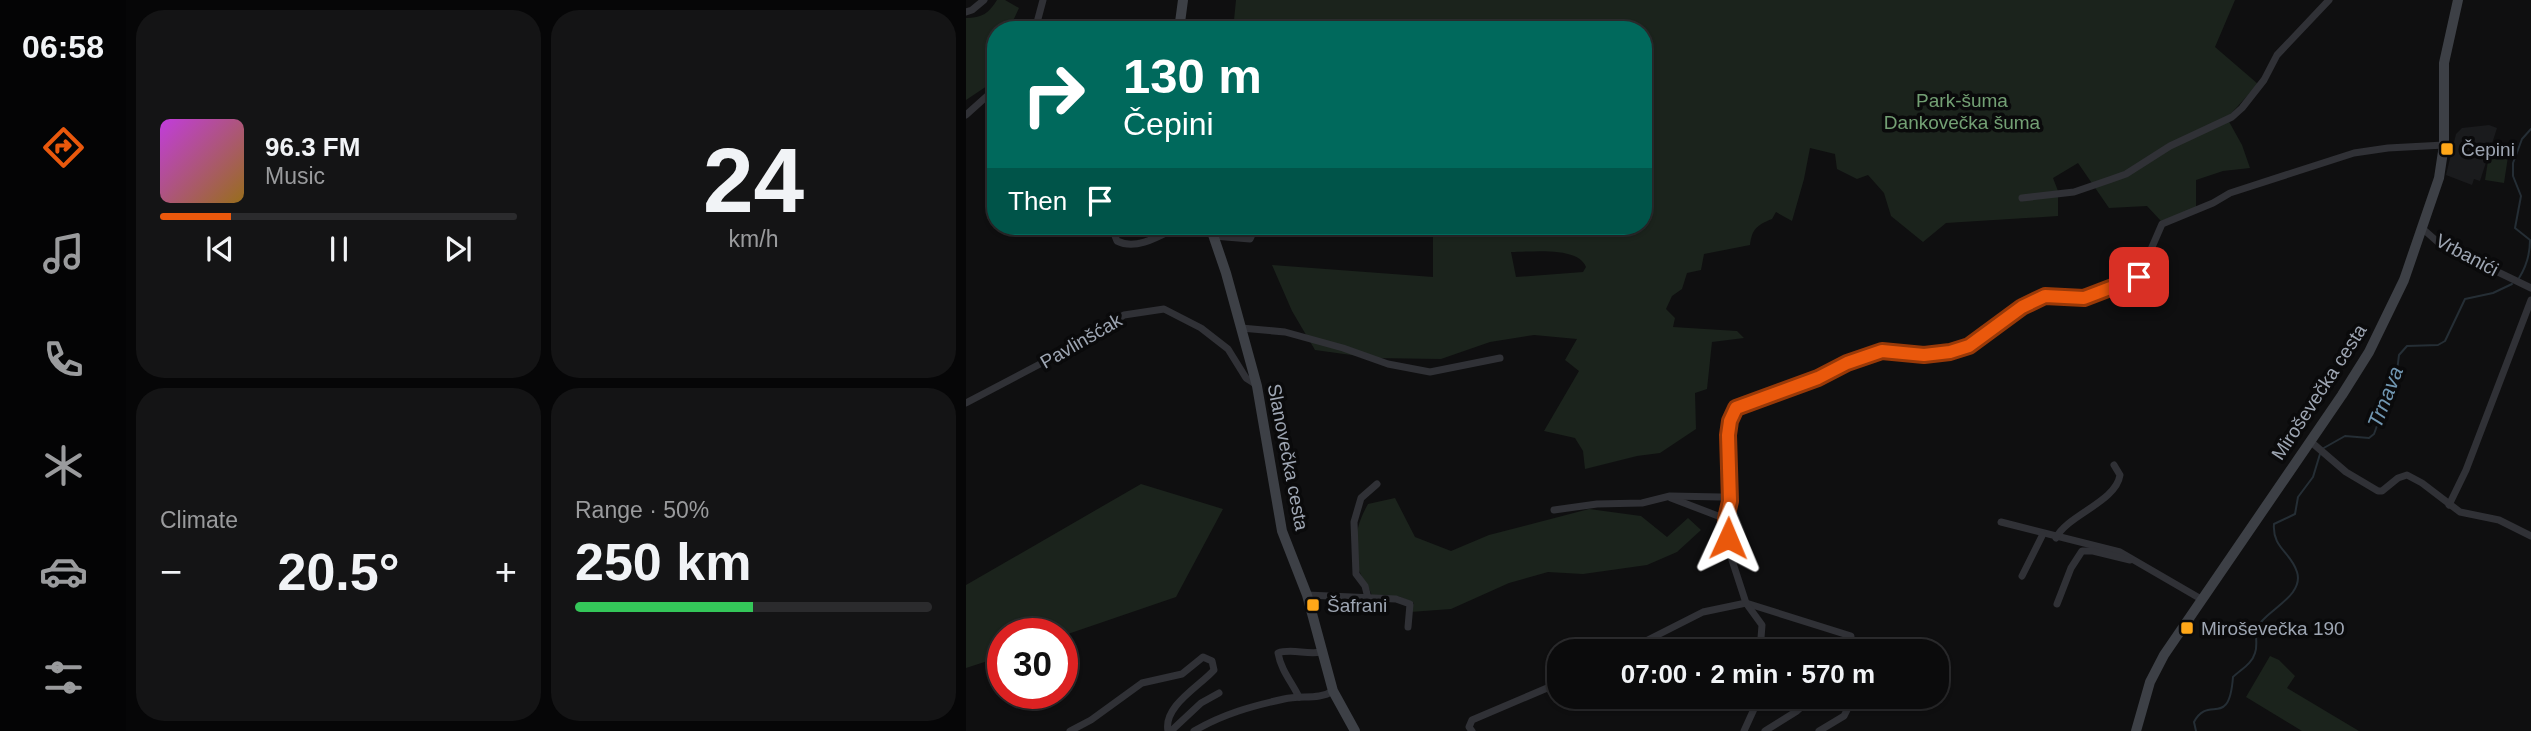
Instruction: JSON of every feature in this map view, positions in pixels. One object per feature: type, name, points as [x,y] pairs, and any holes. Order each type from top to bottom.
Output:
[{"type":"main road","points":[[1180,21],[1183,0]]},
{"type":"main road","name":"Miroševečka cesta","points":[[2136,731],[2153,675],[2201,599],[2369,352],[2404,280],[2440,178],[2444,145],[2444,63],[2458,0]]},
{"type":"main road","name":"Slanovečka cesta","points":[[1213,235],[1258,386],[1282,531],[1307,595],[1333,691],[1355,731]]},
{"type":"street","points":[[966,12],[984,0]]},
{"type":"street","points":[[1037,21],[1043,0]]},
{"type":"street","points":[[2022,198],[2074,192],[2126,174],[2170,146],[2232,117],[2264,80],[2277,55],[2329,0]]},
{"type":"street","points":[[967,113],[987,96]]},
{"type":"street","points":[[1761,639],[1762,625],[1746,603],[1731,557],[1726,519],[1730,501],[1728,435],[1736,408],[1882,351],[1924,355],[1950,352],[1969,346],[2022,307],[2045,296],[2084,298],[2139,277],[2162,224],[2230,193],[2354,153],[2444,145]]},
{"type":"street","name":"Vrbanići","points":[[2423,229],[2440,244],[2531,288]]},
{"type":"street","points":[[1115,235],[1117,241],[1127,244],[1149,241],[1161,235]]},
{"type":"street","points":[[1231,235],[1250,239],[1252,235]]},
{"type":"street","points":[[2448,505],[2466,470],[2531,300]]},
{"type":"street","name":"Pavlinšćak","points":[[966,403],[1033,369],[1124,315],[1164,309],[1201,328],[1228,349],[1246,378],[1258,386]]},
{"type":"street","points":[[1241,328],[1285,332],[1388,364],[1430,373],[1500,358]]},
{"type":"street","points":[[2310,441],[2346,472],[2378,491],[2407,475],[2422,482],[2460,512],[2499,520],[2531,536]]},
{"type":"street","points":[[2056,538],[2059,531],[2084,513],[2118,482],[2120,475],[2114,465]]},
{"type":"street","points":[[1368,598],[1365,586],[1356,574],[1354,522],[1361,498],[1377,484]]},
{"type":"street","points":[[1554,510],[1597,503],[1642,503],[1667,497],[1721,497],[1730,501]]},
{"type":"street","points":[[1667,497],[1726,519]]},
{"type":"street","points":[[2001,522],[2120,552],[2201,599]]},
{"type":"street","points":[[2022,576],[2043,534]]},
{"type":"street","points":[[2057,604],[2071,568],[2082,551],[2131,560]]},
{"type":"street","points":[[1307,595],[1396,600],[1410,604],[1408,627]]},
{"type":"street","points":[[1650,639],[1703,612],[1746,603],[1852,636],[1852,639]]},
{"type":"street","points":[[1299,697],[1289,676],[1281,669],[1278,653],[1286,650],[1311,654],[1321,652]]},
{"type":"street","points":[[1070,731],[1091,720],[1142,683],[1182,674],[1203,657],[1212,661],[1214,670],[1175,707],[1168,720],[1169,731]]},
{"type":"street","points":[[1472,731],[1469,727],[1472,720],[1547,688]]},
{"type":"street","points":[[1199,730],[1235,711],[1299,697],[1326,695],[1333,691]]},
{"type":"street","points":[[1169,731],[1201,703],[1219,692]]},
{"type":"street","points":[[1744,731],[1754,709]]},
{"type":"street","points":[[1765,731],[1799,709]]},
{"type":"street","points":[[1819,731],[1844,716],[1848,709]]},
{"type":"shaded area","points":[[2489,125],[2497,128],[2480,181],[2474,179],[2472,185],[2446,175],[2456,134],[2462,128]]},
{"type":"green space","points":[[997,0],[1005,0],[1019,8],[1013,21],[987,21],[987,86],[966,100],[966,18],[985,14]]},
{"type":"green space","name":"Park-šuma Dankovečka šuma","points":[[1236,0],[2235,0],[2215,47],[2258,84],[2227,118],[2242,145],[2250,168],[2223,171],[2196,180],[2196,208],[2161,221],[2147,206],[2109,208],[2078,163],[2053,178],[2058,191],[2058,216],[1946,223],[1923,242],[1891,216],[1884,193],[1868,175],[1857,179],[1837,169],[1835,154],[1810,148],[1792,221],[1776,212],[1772,219],[1756,228],[1750,245],[1704,254],[1701,270],[1687,273],[1682,289],[1672,296],[1666,309],[1675,318],[1673,327],[1737,331],[1744,338],[1712,342],[1707,389],[1695,393],[1696,429],[1660,453],[1585,469],[1583,451],[1575,438],[1544,431],[1579,371],[1565,360],[1577,339],[1534,335],[1490,342],[1441,359],[1373,358],[1315,350],[1292,311],[1272,265],[1433,277],[1433,235],[1652,235],[1652,21],[1234,21]],"holes":[[[1541,251],[1574,256],[1586,267],[1583,272],[1516,277],[1511,252]]]},
{"type":"green space","points":[[2490,148],[2509,150],[2504,183],[2485,180]]},
{"type":"green space","points":[[1141,484],[1223,509],[1176,597],[1078,631],[1078,618],[987,618],[987,661],[966,668],[966,585]]},
{"type":"green space","points":[[1395,498],[1415,537],[1451,551],[1489,535],[1589,509],[1641,516],[1667,537],[1688,518],[1701,530],[1677,552],[1647,565],[1583,574],[1548,572],[1509,583],[1451,609],[1410,612],[1414,603],[1398,596],[1372,596],[1357,561],[1356,536],[1368,504]]},
{"type":"green space","points":[[2270,656],[2279,660],[2295,676],[2287,688],[2359,731],[2302,731],[2246,697]]},
{"type":"waterway","name":"Trnava","points":[[2519,278],[2527,260],[2530,240],[2515,228],[2521,196],[2513,176],[2513,163],[2522,139],[2531,129]]},
{"type":"waterway","name":"Trnava","points":[[2322,449],[2345,436],[2369,438],[2374,434],[2397,371],[2399,355],[2407,346],[2438,345],[2445,341],[2465,299],[2493,293],[2512,284]]},
{"type":"waterway","name":"Trnava","points":[[2196,731],[2194,722],[2200,714],[2223,707],[2227,702],[2233,677],[2249,664],[2253,657],[2258,626],[2296,587],[2297,572],[2276,539],[2274,524],[2295,514],[2298,497],[2313,477],[2320,454]]},
{"type":"place","name":"Čepini","points":[[2447,149]]},
{"type":"place","name":"Šafrani","points":[[1313,605]]},
{"type":"place","name":"Miroševečka 190","points":[[2187,628]]},
{"type":"route","points":[[1728,538],[1728,435],[1736,408],[1882,351],[1924,355],[1950,352],[1969,346],[2022,307],[2045,296],[2084,298],[2139,277]]}]
